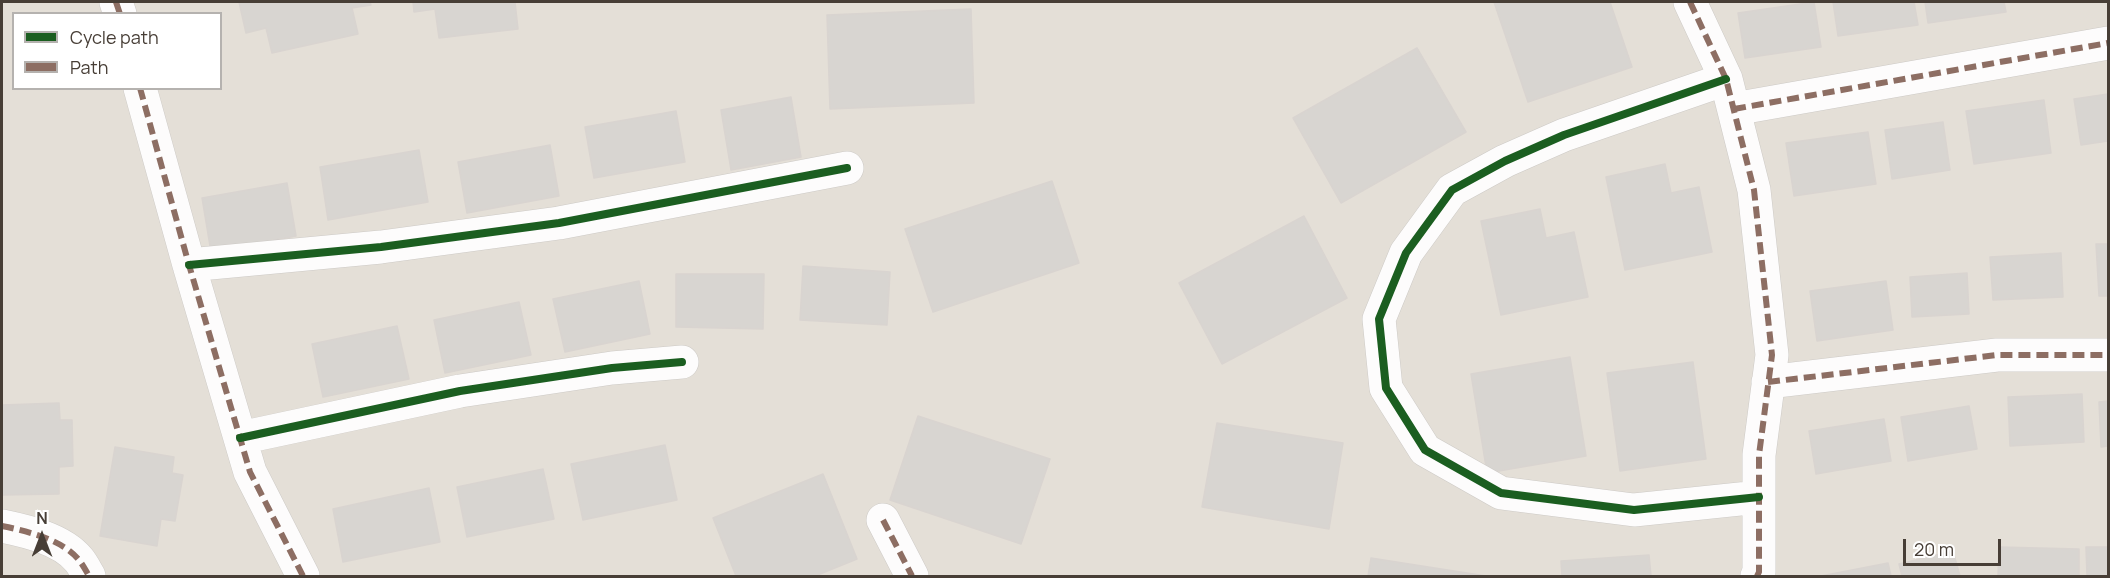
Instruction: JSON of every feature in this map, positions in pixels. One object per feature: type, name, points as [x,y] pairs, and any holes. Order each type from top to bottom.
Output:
[{"type":"street","points":[[1690,2],[1730,94],[1754,190],[1772,355],[1759,455],[1757,576]]},
{"type":"street","points":[[1759,496],[1634,510],[1502,493],[1425,450],[1386,388],[1379,319],[1406,253],[1452,190],[1505,161],[1564,135],[1730,94],[2109,42]]},
{"type":"street","points":[[141,90],[250,472],[303,576]]},
{"type":"street","points":[[189,265],[381,247],[559,224],[847,168]]},
{"type":"street","points":[[1768,382],[1997,355],[2109,355]]},
{"type":"street","points":[[240,438],[460,392],[612,368],[682,362]]},
{"type":"street","points":[[883,520],[912,576]]},
{"type":"street","points":[[2,526],[29,531],[57,544],[78,559],[89,576]]},
{"type":"shaded area","points":[[2,2],[2108,2],[2108,576],[2,576]]},
{"type":"building","points":[[239,2],[370,2],[371,5],[352,8],[358,34],[272,53],[266,28],[246,33]]},
{"type":"building","points":[[413,2],[515,2],[518,29],[439,38],[435,9],[414,12]]},
{"type":"building","points":[[1494,2],[1610,2],[1632,67],[1528,102]]},
{"type":"building","points":[[1814,2],[1821,47],[1745,58],[1738,13]]},
{"type":"building","points":[[1833,2],[1914,2],[1918,25],[1838,36]]},
{"type":"building","points":[[1925,2],[2004,2],[2006,12],[1928,23]]},
{"type":"building","points":[[971,9],[974,103],[830,109],[827,15]]},
{"type":"building","points":[[1417,48],[1466,132],[1341,203],[1293,118]]},
{"type":"building","points":[[2108,94],[2108,141],[2081,145],[2074,99]]},
{"type":"building","points":[[791,97],[801,157],[731,170],[721,110]]},
{"type":"building","points":[[2044,100],[2051,153],[1974,164],[1966,111]]},
{"type":"building","points":[[676,111],[685,162],[594,178],[585,127]]},
{"type":"building","points":[[1943,122],[1950,170],[1892,179],[1885,130]]},
{"type":"building","points":[[1868,132],[1876,184],[1794,196],[1786,143]]},
{"type":"building","points":[[550,145],[559,196],[467,213],[458,162]]},
{"type":"building","points":[[419,150],[428,202],[328,220],[320,167]]},
{"type":"building","points":[[1665,164],[1671,193],[1699,187],[1712,252],[1625,270],[1606,177]]},
{"type":"building","points":[[1052,181],[1079,263],[933,312],[905,229]]},
{"type":"building","points":[[287,183],[296,236],[211,252],[202,198]]},
{"type":"building","points":[[1540,209],[1546,238],[1574,232],[1588,297],[1501,315],[1481,221]]},
{"type":"building","points":[[1304,216],[1347,298],[1222,364],[1179,283]]},
{"type":"building","points":[[2096,244],[2108,244],[2108,296],[2099,296]]},
{"type":"building","points":[[2061,253],[2063,297],[1993,300],[1990,257]]},
{"type":"building","points":[[803,266],[890,272],[887,325],[800,320]]},
{"type":"building","points":[[1967,273],[1969,314],[1912,317],[1910,277]]},
{"type":"building","points":[[676,274],[764,274],[763,329],[676,327]]},
{"type":"building","points":[[639,281],[650,334],[565,352],[553,299]]},
{"type":"building","points":[[1886,281],[1893,330],[1817,341],[1810,291]]},
{"type":"building","points":[[519,302],[531,355],[445,373],[434,320]]},
{"type":"building","points":[[397,326],[409,379],[323,397],[312,344]]},
{"type":"building","points":[[1570,357],[1586,456],[1487,473],[1471,374]]},
{"type":"building","points":[[1693,362],[1706,459],[1620,471],[1607,373]]},
{"type":"building","points":[[2082,394],[2084,442],[2010,446],[2008,397]]},
{"type":"building","points":[[2108,401],[2108,446],[2101,447],[2099,402]]},
{"type":"building","points":[[59,403],[60,420],[72,420],[73,466],[59,467],[59,494],[2,495],[2,405]]},
{"type":"building","points":[[1969,406],[1977,449],[1908,461],[1901,417]]},
{"type":"building","points":[[918,416],[1050,459],[1021,544],[890,500]]},
{"type":"building","points":[[1884,419],[1891,461],[1816,474],[1809,431]]},
{"type":"building","points":[[1217,423],[1343,443],[1329,529],[1202,507]]},
{"type":"building","points":[[665,445],[677,500],[583,520],[571,464]]},
{"type":"building","points":[[115,447],[174,457],[172,473],[183,475],[175,521],[161,519],[157,546],[100,536]]},
{"type":"building","points":[[543,469],[554,519],[467,537],[457,487]]},
{"type":"building","points":[[823,474],[857,559],[815,576],[736,576],[713,518]]},
{"type":"building","points":[[429,488],[440,542],[343,562],[333,509]]},
{"type":"building","points":[[1999,547],[2079,549],[2079,576],[1998,576]]},
{"type":"building","points":[[2086,547],[2108,547],[2108,576],[2087,576]]},
{"type":"building","points":[[1953,551],[1960,576],[1902,576],[1899,564]]},
{"type":"building","points":[[1649,555],[1651,576],[1562,576],[1561,561]]},
{"type":"building","points":[[1371,558],[1486,576],[1368,576]]},
{"type":"building","points":[[1888,563],[1891,576],[1821,576]]},
{"type":"marked path","points":[[116,2],[119,12]]},
{"type":"marked path","points":[[1690,2],[1726,79],[1754,190],[1772,355],[1759,455],[1759,572],[1757,576]]},
{"type":"marked path","points":[[1734,109],[2108,43]]},
{"type":"marked path","points":[[141,90],[250,472],[303,576]]},
{"type":"marked path","points":[[1768,382],[1997,355],[2108,355]]},
{"type":"marked path","points":[[883,520],[912,576]]},
{"type":"marked path","points":[[2,526],[22,530],[53,541],[72,553],[89,576]]},
{"type":"cycle path","points":[[1726,79],[1564,135],[1505,161],[1452,190],[1406,253],[1379,319],[1386,388],[1425,450],[1501,493],[1634,510],[1759,497]]},
{"type":"cycle path","points":[[189,265],[381,247],[559,223],[847,168]]},
{"type":"cycle path","points":[[240,438],[460,391],[612,368],[682,362]]}]
